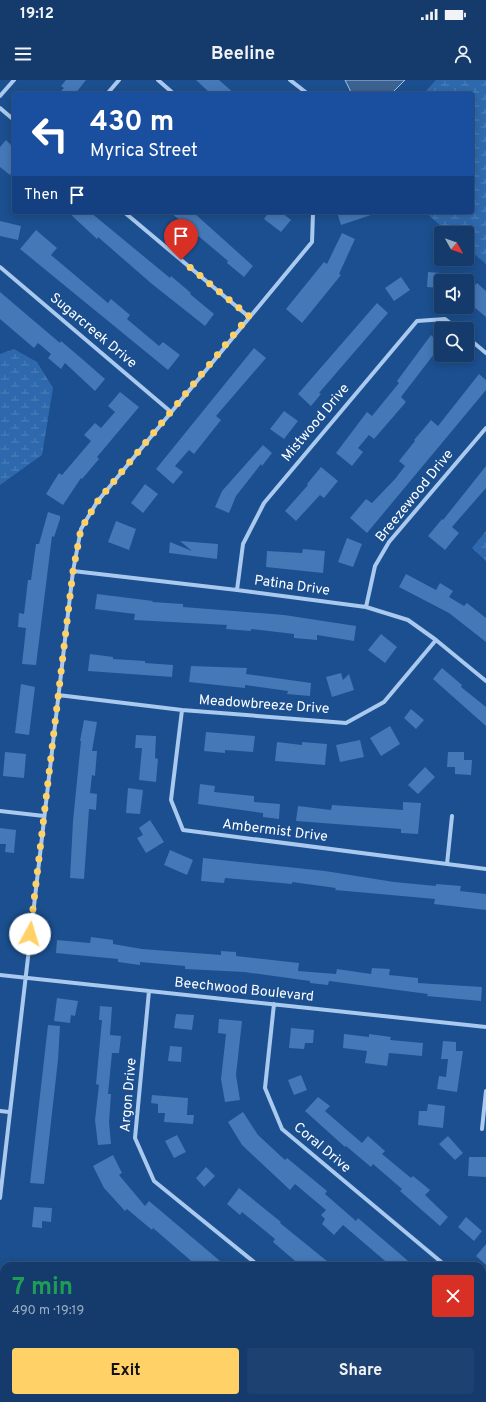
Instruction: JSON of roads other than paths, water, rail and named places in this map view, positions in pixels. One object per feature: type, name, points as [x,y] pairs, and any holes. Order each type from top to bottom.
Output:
[{"type":"street","points":[[0,96],[14,80]]},
{"type":"street","points":[[109,92],[119,80]]},
{"type":"street","points":[[158,80],[172,92]]},
{"type":"street","points":[[290,80],[305,92]]},
{"type":"street","points":[[0,108],[12,118]]},
{"type":"street","points":[[126,214],[249,316]]},
{"type":"street","points":[[0,1198],[73,571],[81,529],[97,502],[249,316],[312,242],[313,214]]},
{"type":"street","name":"Sugarcreek Drive","points":[[0,267],[171,412]]},
{"type":"street","name":"Mistwood Drive","points":[[237,590],[243,544],[264,503],[417,321],[445,319],[449,322]]},
{"type":"street","points":[[474,343],[486,353]]},
{"type":"street","name":"Breezewood Drive","points":[[366,607],[375,566],[389,542],[486,428]]},
{"type":"street","name":"Patina Drive","points":[[73,571],[366,607],[408,620],[436,640],[486,681]]},
{"type":"street","name":"Meadowbreeze Drive","points":[[58,695],[182,710],[346,722],[384,702],[436,640]]},
{"type":"street","name":"Ambermist Drive","points":[[182,710],[171,800],[183,830],[486,869]]},
{"type":"street","points":[[0,811],[44,816]]},
{"type":"street","points":[[447,864],[452,816]]},
{"type":"street","name":"Beechwood Boulevard","points":[[0,975],[486,1027]]},
{"type":"street","name":"Argon Drive","points":[[149,992],[135,1138],[154,1181],[254,1262]]},
{"type":"street","name":"Coral Drive","points":[[274,1004],[265,1088],[282,1129],[441,1262]]},
{"type":"street","points":[[482,1129],[486,1091]]},
{"type":"street","points":[[0,1111],[10,1112]]}]
